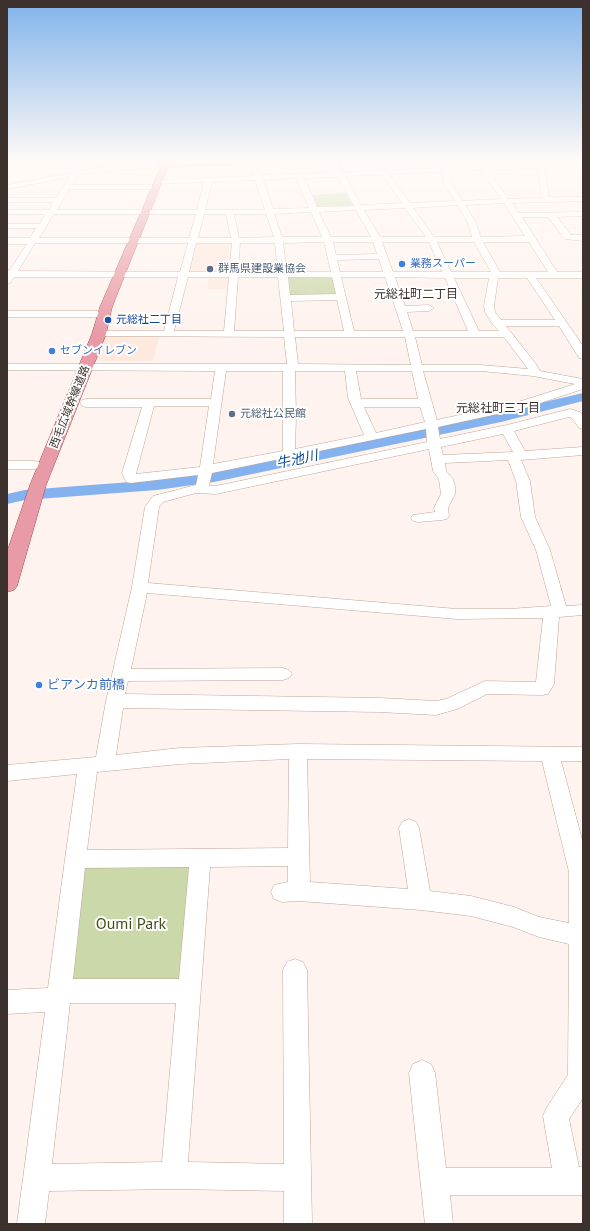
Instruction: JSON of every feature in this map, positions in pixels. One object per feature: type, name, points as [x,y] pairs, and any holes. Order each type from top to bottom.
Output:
[{"type":"main road","name":"西毛広域幹線道路","points":[[7,537],[24,507],[80,367],[98,314],[117,275],[140,219]]},
{"type":"main road","name":"西毛広域幹線道路","points":[[32,486],[34,465],[80,367],[99,334],[117,275]]},
{"type":"main road","name":"西毛広域幹線道路","points":[[7,586],[24,507]]},
{"type":"street","points":[[46,219],[32,241],[18,257],[8,276],[448,274],[583,275]]},
{"type":"street","points":[[168,334],[198,219]]},
{"type":"street","points":[[229,334],[236,241],[232,219]]},
{"type":"street","points":[[272,219],[279,241],[290,334],[291,367],[288,448],[290,454]]},
{"type":"street","points":[[318,219],[328,240],[350,334]]},
{"type":"street","points":[[365,219],[377,240],[409,333],[425,403],[432,424],[437,459],[440,471],[446,479],[448,490],[440,508],[442,516],[418,518]]},
{"type":"street","points":[[418,219],[432,240],[475,334]]},
{"type":"street","points":[[470,219],[473,224],[477,240],[497,275]]},
{"type":"street","points":[[519,219],[554,275]]},
{"type":"street","points":[[554,219],[568,238],[583,238]]},
{"type":"street","points":[[7,226],[42,226]]},
{"type":"street","points":[[7,241],[532,239]]},
{"type":"street","points":[[310,240],[313,251]]},
{"type":"street","points":[[351,240],[356,257]]},
{"type":"street","points":[[332,258],[382,256]]},
{"type":"street","points":[[497,275],[494,277],[489,306],[490,312],[497,323],[532,366],[534,370],[533,372]]},
{"type":"street","points":[[530,275],[583,356]]},
{"type":"street","points":[[286,298],[342,297]]},
{"type":"street","points":[[401,309],[429,308]]},
{"type":"street","points":[[7,314],[98,314]]},
{"type":"street","points":[[497,323],[562,323]]},
{"type":"street","points":[[99,334],[506,334]]},
{"type":"street","points":[[7,367],[481,368],[533,372],[583,382]]},
{"type":"street","points":[[221,367],[217,402],[203,479],[206,490],[216,490],[434,445],[570,413],[576,415],[583,425]]},
{"type":"street","points":[[350,367],[352,393],[373,437]]},
{"type":"street","points":[[31,1224],[85,784],[97,763],[115,701],[140,587],[152,507],[158,499],[203,479],[290,454],[521,404],[583,385]]},
{"type":"street","points":[[86,403],[217,402]]},
{"type":"street","points":[[149,403],[129,473],[131,479],[203,479]]},
{"type":"street","points":[[356,403],[425,403]]},
{"type":"street","points":[[507,429],[517,456],[523,481],[528,517],[543,550],[555,612]]},
{"type":"street","points":[[437,459],[517,456],[583,451]]},
{"type":"street","points":[[7,465],[34,465]]},
{"type":"street","points":[[140,587],[457,614],[510,614],[583,610]]},
{"type":"street","points":[[115,701],[380,705],[436,708],[451,704],[485,687],[542,689],[545,684],[551,616],[555,612]]},
{"type":"street","points":[[121,675],[283,674]]},
{"type":"street","points":[[298,751],[298,857],[290,892],[420,900],[471,906],[497,912],[539,927],[582,937]]},
{"type":"street","points":[[7,773],[180,756],[298,751],[583,754]]},
{"type":"street","points":[[434,1182],[575,1181],[556,1116],[581,1078],[581,872],[550,754]]},
{"type":"street","points":[[409,828],[420,900]]},
{"type":"street","points":[[75,859],[298,857]]},
{"type":"street","points":[[174,1175],[200,859]]},
{"type":"street","points":[[295,970],[298,1224]]},
{"type":"street","points":[[7,1002],[59,995],[188,991]]},
{"type":"street","points":[[422,1073],[439,1224]]},
{"type":"street","points":[[36,1178],[174,1175],[298,1178]]},
{"type":"shaded area","points":[[235,242],[232,275],[186,275],[194,243]]},
{"type":"shaded area","points":[[209,277],[229,277],[231,279],[230,289],[207,289]]},
{"type":"shaded area","points":[[105,335],[160,335],[153,361],[98,361],[96,359]]},
{"type":"green space","points":[[288,278],[334,278],[338,296],[290,296]]},
{"type":"green space","name":"Oumi Park","points":[[91,863],[186,863],[191,868],[179,979],[171,985],[70,980],[83,870]]},
{"type":"waterway","name":"牛池川","points":[[7,499],[25,495],[157,485],[214,477],[501,417],[583,397]]},
{"type":"place","name":"業務スーパー","points":[[402,264]]},
{"type":"place","name":"群馬県建設業協会","points":[[210,269]]},
{"type":"place","name":"元総社二丁目","points":[[108,320]]},
{"type":"place","name":"セブンイレブン","points":[[52,351]]},
{"type":"place","name":"元総社公民館","points":[[232,414]]},
{"type":"place","name":"ビアンカ前橋","points":[[39,685]]},
{"type":"district","name":"元総社町二丁目","points":[[416,295]]},
{"type":"district","name":"元総社町三丁目","points":[[498,409]]}]
